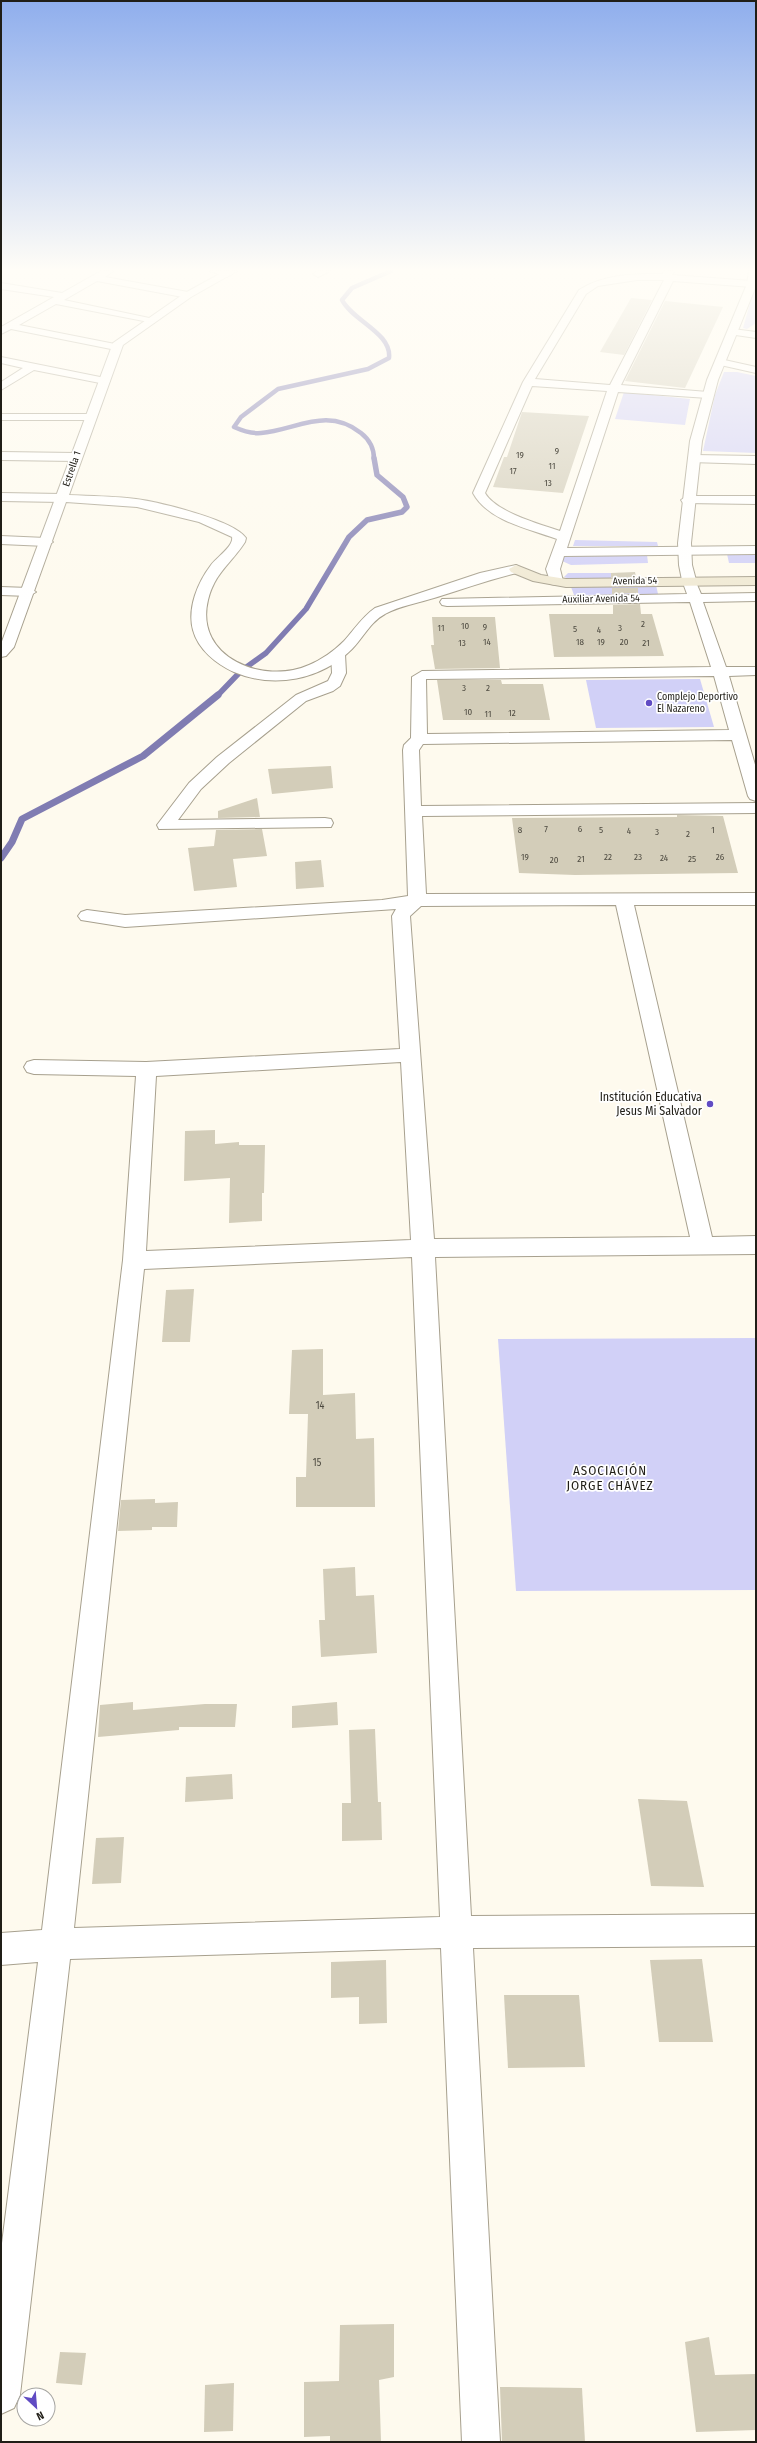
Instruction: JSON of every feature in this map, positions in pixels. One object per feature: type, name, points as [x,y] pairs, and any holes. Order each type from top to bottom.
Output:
[{"type":"main road","name":"Avenida 54","points":[[681,571],[698,567]]},
{"type":"main road","name":"Avenida 54","points":[[516,569],[538,578],[555,575],[681,571],[756,581]]},
{"type":"main road","name":"Avenida 54","points":[[555,575],[568,569]]},
{"type":"street","name":"Estrella 1","points":[[3,649],[29,592],[90,417],[103,385]]},
{"type":"street","points":[[527,385],[479,493],[479,498],[495,510],[564,537]]},
{"type":"street","points":[[571,385],[708,395]]},
{"type":"street","points":[[555,575],[558,552],[615,385]]},
{"type":"street","points":[[712,385],[708,395],[694,459],[687,500],[684,550],[681,571],[695,596],[720,671],[737,735],[756,796]]},
{"type":"street","points":[[1,418],[90,417]]},
{"type":"street","points":[[1,456],[76,457]]},
{"type":"street","points":[[694,459],[756,460]]},
{"type":"street","points":[[1,497],[62,498],[137,503],[204,518],[237,534],[240,538],[236,547],[217,565],[208,582],[201,599],[198,627],[206,644],[219,656],[241,672],[259,677],[286,676],[317,666],[338,654],[346,647],[369,619],[379,612],[494,572],[516,569]]},
{"type":"street","points":[[687,500],[756,500]]},
{"type":"street","points":[[1,540],[46,542]]},
{"type":"street","points":[[558,552],[756,550]]},
{"type":"street","points":[[1,592],[29,592]]},
{"type":"street","name":"Auxiliar Avenida 54","points":[[447,602],[695,596],[756,597]]},
{"type":"street","points":[[325,823],[165,825],[195,786],[223,760],[301,698],[328,688],[335,683],[339,673],[338,654]]},
{"type":"street","points":[[419,739],[418,680],[422,675],[756,671]]},
{"type":"street","points":[[417,900],[415,811],[411,750],[412,745],[419,739],[737,735]]},
{"type":"street","points":[[415,811],[756,808]]},
{"type":"street","points":[[624,899],[703,1246]]},
{"type":"street","points":[[87,916],[125,921],[382,906],[417,900],[756,899]]},
{"type":"street","points":[[417,900],[406,908],[401,916],[423,1248],[481,2442]]},
{"type":"street","points":[[34,1067],[146,1069],[411,1056]]},
{"type":"street","points":[[1,2395],[134,1260],[146,1069]]},
{"type":"street","points":[[134,1260],[423,1248],[756,1245]]},
{"type":"street","points":[[1,1949],[55,1943],[456,1932],[756,1930]]},
{"type":"shaded area","points":[[719,385],[756,385],[756,453],[703,451],[715,395]]},
{"type":"shaded area","points":[[624,392],[690,399],[685,425],[615,419]]},
{"type":"shaded area","points":[[575,540],[657,542],[658,546],[573,546]]},
{"type":"shaded area","points":[[727,554],[756,554],[756,563],[729,563]]},
{"type":"shaded area","points":[[572,555],[647,555],[648,563],[571,565],[562,561],[564,557]]},
{"type":"shaded area","points":[[568,573],[611,573],[611,578],[570,579],[564,577]]},
{"type":"shaded area","points":[[656,585],[658,594],[574,595],[571,587]]},
{"type":"shaded area","points":[[700,679],[714,727],[596,728],[586,680]]},
{"type":"shaded area","points":[[756,1338],[756,1590],[516,1591],[498,1339]]},
{"type":"building","points":[[659,385],[686,385],[685,388]]},
{"type":"building","points":[[522,412],[589,416],[563,493],[493,487],[504,457],[507,457]]},
{"type":"building","points":[[635,572],[636,577],[611,577],[611,573]]},
{"type":"building","points":[[612,588],[638,588],[638,593],[612,594]]},
{"type":"building","points":[[640,604],[641,614],[652,614],[664,656],[554,657],[549,614],[613,614],[613,605]]},
{"type":"building","points":[[432,617],[495,617],[500,668],[435,669],[431,645],[434,645]]},
{"type":"building","points":[[437,680],[501,680],[502,684],[543,684],[550,720],[443,720]]},
{"type":"building","points":[[331,766],[333,788],[272,794],[268,769]]},
{"type":"building","points":[[257,798],[260,817],[218,818],[218,811]]},
{"type":"building","points":[[677,815],[723,816],[738,873],[575,875],[519,873],[512,818],[677,817]]},
{"type":"building","points":[[262,829],[267,856],[233,859],[237,887],[194,891],[188,848],[214,846],[216,830]]},
{"type":"building","points":[[321,860],[324,887],[296,889],[295,862]]},
{"type":"building","points":[[215,1130],[215,1144],[239,1142],[239,1145],[265,1145],[262,1221],[229,1223],[230,1178],[184,1181],[185,1131]]},
{"type":"building","points":[[194,1289],[190,1342],[162,1342],[166,1290]]},
{"type":"building","points":[[323,1349],[323,1395],[355,1393],[356,1439],[374,1438],[375,1507],[296,1507],[296,1477],[306,1477],[308,1414],[289,1414],[292,1350]]},
{"type":"building","points":[[155,1499],[155,1503],[178,1502],[177,1527],[152,1527],[152,1530],[118,1531],[121,1500]]},
{"type":"building","points":[[355,1567],[356,1596],[374,1595],[377,1653],[321,1657],[319,1620],[325,1620],[323,1569]]},
{"type":"building","points":[[133,1702],[133,1710],[205,1704],[237,1704],[235,1727],[179,1727],[179,1730],[98,1737],[100,1705]]},
{"type":"building","points":[[337,1702],[338,1725],[292,1728],[292,1706]]},
{"type":"building","points":[[375,1729],[378,1802],[381,1802],[382,1840],[342,1841],[342,1803],[351,1803],[349,1730]]},
{"type":"building","points":[[232,1774],[233,1799],[185,1802],[186,1777]]},
{"type":"building","points":[[638,1799],[687,1801],[704,1887],[651,1886]]},
{"type":"building","points":[[124,1837],[121,1883],[92,1884],[96,1838]]},
{"type":"building","points":[[702,1959],[713,2042],[659,2042],[650,1960]]},
{"type":"building","points":[[386,1960],[387,2023],[359,2024],[359,1997],[331,1998],[331,1962]]},
{"type":"building","points":[[504,1995],[579,1995],[585,2067],[508,2068]]},
{"type":"building","points":[[394,2324],[394,2377],[379,2380],[381,2442],[330,2442],[330,2436],[304,2437],[304,2382],[339,2381],[340,2325]]},
{"type":"building","points":[[709,2337],[715,2375],[756,2374],[756,2430],[696,2432],[685,2342]]},
{"type":"building","points":[[60,2352],[86,2353],[82,2385],[56,2383]]},
{"type":"building","points":[[234,2383],[233,2431],[204,2432],[205,2385]]},
{"type":"building","points":[[500,2387],[582,2388],[585,2442],[502,2442]]},
{"type":"waterway","points":[[296,385],[278,389],[241,417],[234,427],[247,432],[261,433],[311,422],[324,420],[336,421],[348,425],[361,433],[369,441],[374,459]]},
{"type":"waterway","points":[[218,695],[241,671],[266,653],[306,609],[349,537],[367,520],[402,512],[407,507],[403,497],[377,475],[374,458]]},
{"type":"waterway","points":[[1,858],[12,842],[22,819],[143,756],[218,695]]},
{"type":"place","name":"Complejo Deportivo El Nazareno","points":[[649,703]]},
{"type":"place","name":"Institución Educativa Jesus Mi Salvador","points":[[710,1104]]},
{"type":"district","name":"ASOCIACIÓN JORGE CHÁVEZ","points":[[610,1478]]}]
